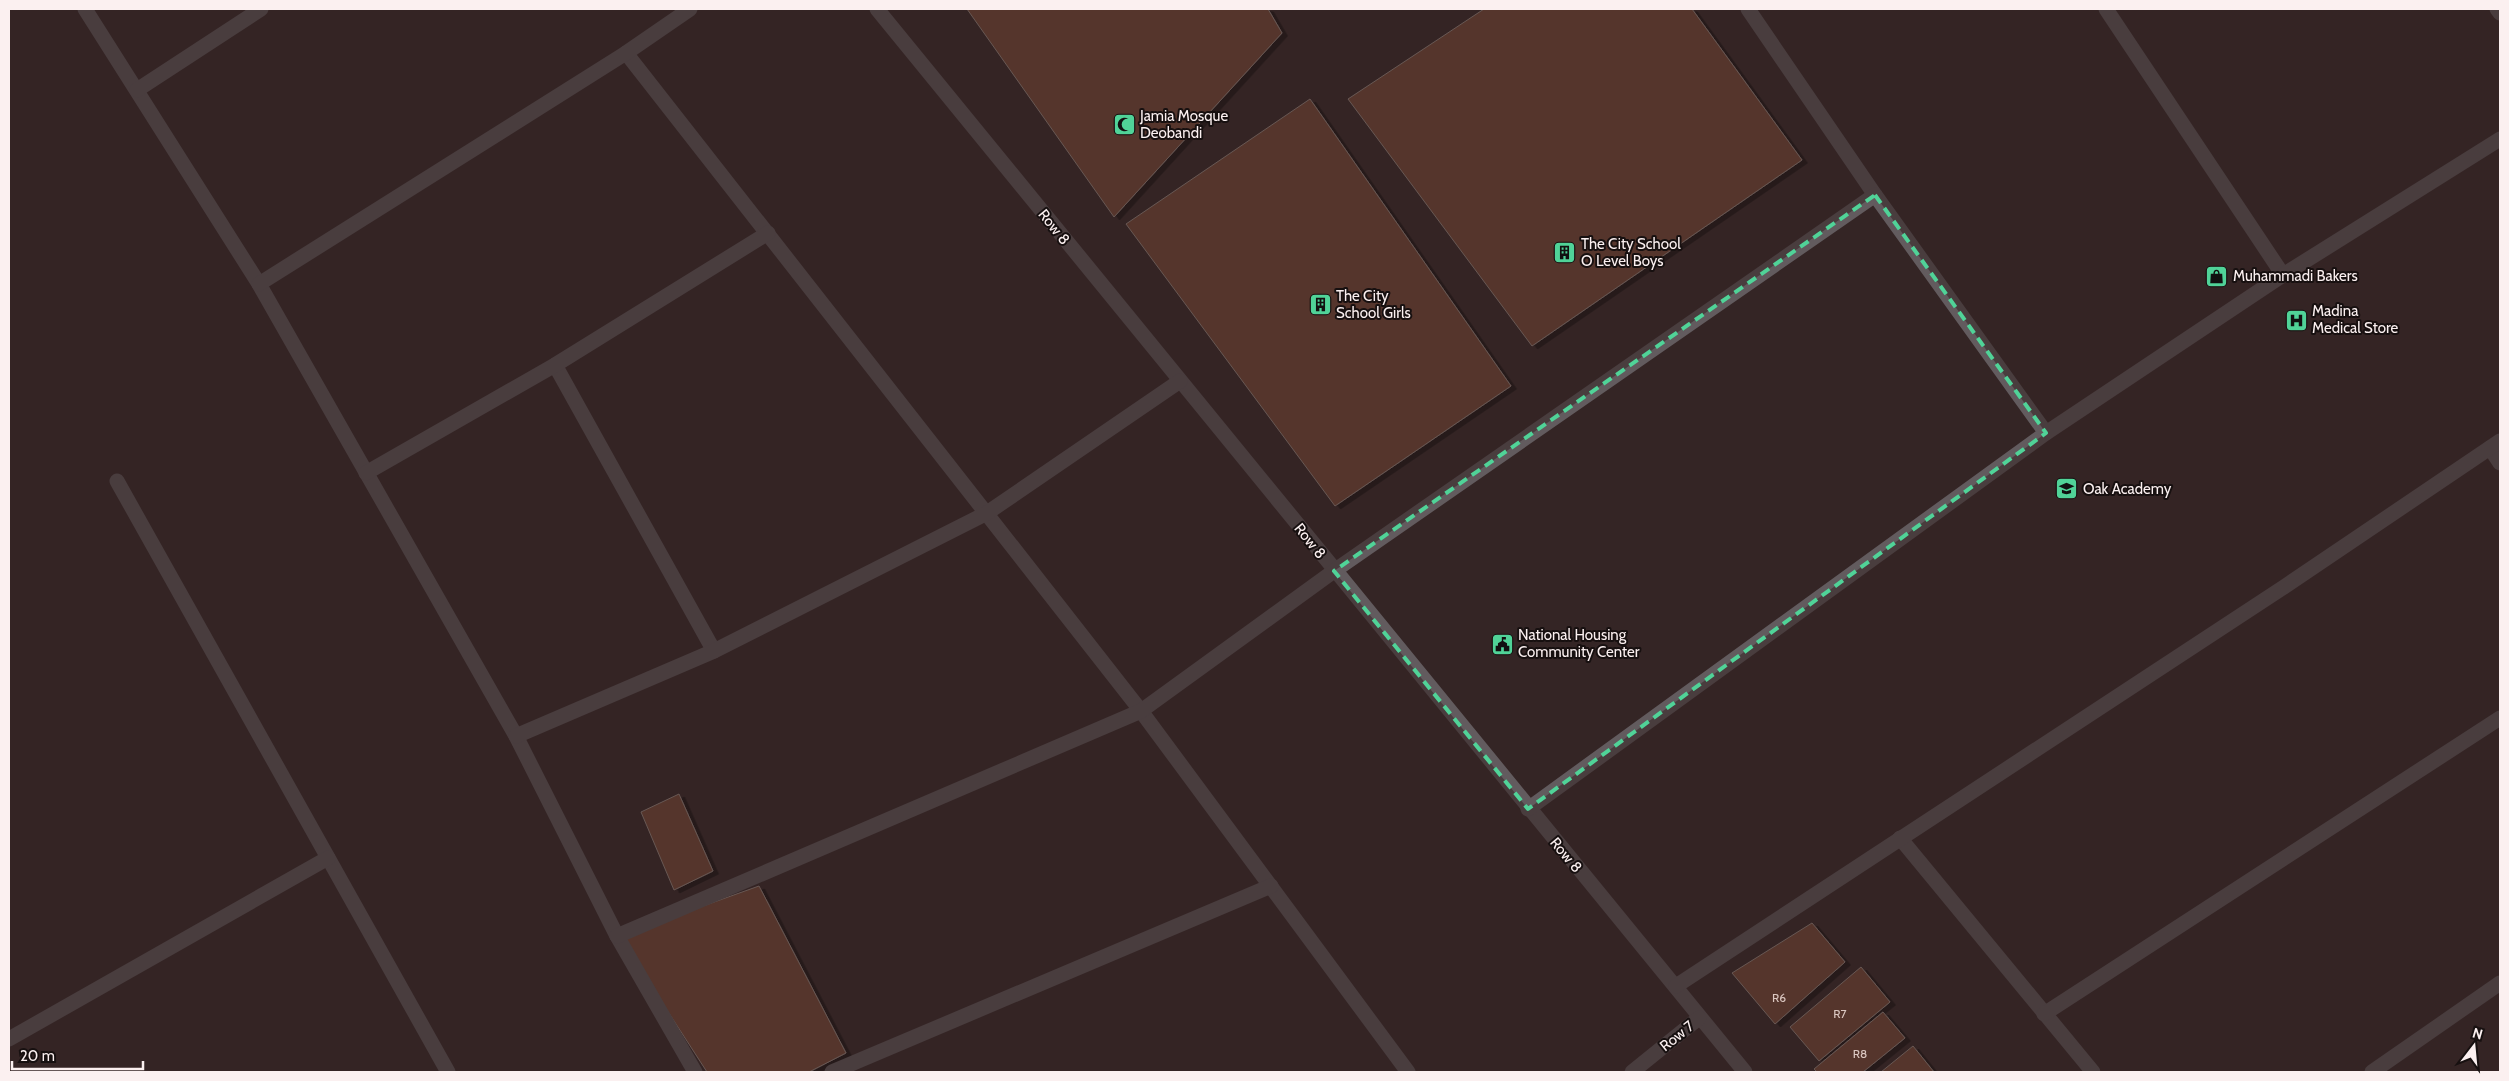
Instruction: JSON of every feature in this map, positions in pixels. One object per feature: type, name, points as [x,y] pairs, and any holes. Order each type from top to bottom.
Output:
[{"type":"street","points":[[85,9],[258,284],[516,736],[618,936],[695,1072]]},
{"type":"street","points":[[136,90],[262,9]]},
{"type":"street","points":[[258,284],[626,53],[690,9]]},
{"type":"street","name":"Row 8","points":[[876,9],[1180,380],[1528,810],[1676,986],[1699,1018],[1745,1072]]},
{"type":"street","points":[[1748,9],[1875,195],[2046,433]]},
{"type":"street","points":[[2106,9],[2283,275]]},
{"type":"street","points":[[2497,9],[2500,13]]},
{"type":"street","points":[[626,53],[1142,710],[1408,1072]]},
{"type":"street","points":[[1528,810],[2046,433],[2283,275],[2500,139]]},
{"type":"street","points":[[618,936],[1142,710],[1334,571],[1875,195]]},
{"type":"street","points":[[366,473],[555,365],[768,233]]},
{"type":"street","points":[[555,365],[714,651]]},
{"type":"street","points":[[516,736],[714,651],[987,513],[1180,380]]},
{"type":"street","points":[[1676,986],[2284,587],[2495,444],[2500,463]]},
{"type":"street","points":[[117,482],[448,1072]]},
{"type":"street","points":[[2044,1014],[2500,718]]},
{"type":"street","points":[[1900,838],[2093,1072]]},
{"type":"street","points":[[9,1039],[328,858]]},
{"type":"street","points":[[832,1072],[1271,886]]},
{"type":"street","points":[[2372,1072],[2499,987]]},
{"type":"street","name":"Row 7","points":[[1632,1072],[1699,1018]]},
{"type":"highlighted area","points":[[1875,195],[2046,433],[1528,809],[1334,571]]},
{"type":"building","name":"Jamia Mosque Deobandi","points":[[967,9],[1268,9],[1282,33],[1114,217]]},
{"type":"building","name":"The City School O Level Boys","points":[[1484,9],[1692,9],[1802,160],[1532,346],[1348,99]]},
{"type":"building","name":"The City School Girls","points":[[1310,99],[1511,386],[1335,506],[1126,224]]},
{"type":"building","points":[[679,794],[713,871],[674,890],[641,812]]},
{"type":"building","points":[[759,886],[846,1053],[809,1072],[707,1072],[619,936]]},
{"type":"building","points":[[1812,923],[1845,962],[1775,1024],[1732,973]]},
{"type":"building","points":[[1861,967],[1890,1002],[1819,1061],[1790,1027]]},
{"type":"building","points":[[1883,1012],[1905,1038],[1863,1072],[1817,1072],[1814,1069]]},
{"type":"building","points":[[1913,1046],[1934,1072],[1881,1072]]},
{"type":"place","name":"Jamia Mosque Deobandi","points":[[1124,125]]},
{"type":"place","name":"The City School O Level Boys","points":[[1565,253]]},
{"type":"place","name":"Muhammadi Bakers","points":[[2217,276]]},
{"type":"place","name":"The City School Girls","points":[[1320,305]]},
{"type":"place","name":"Madina Medical Store","points":[[2296,320]]},
{"type":"place","name":"Oak Academy","points":[[2067,489]]},
{"type":"place","name":"National Housing Community Center","points":[[1502,644]]}]
